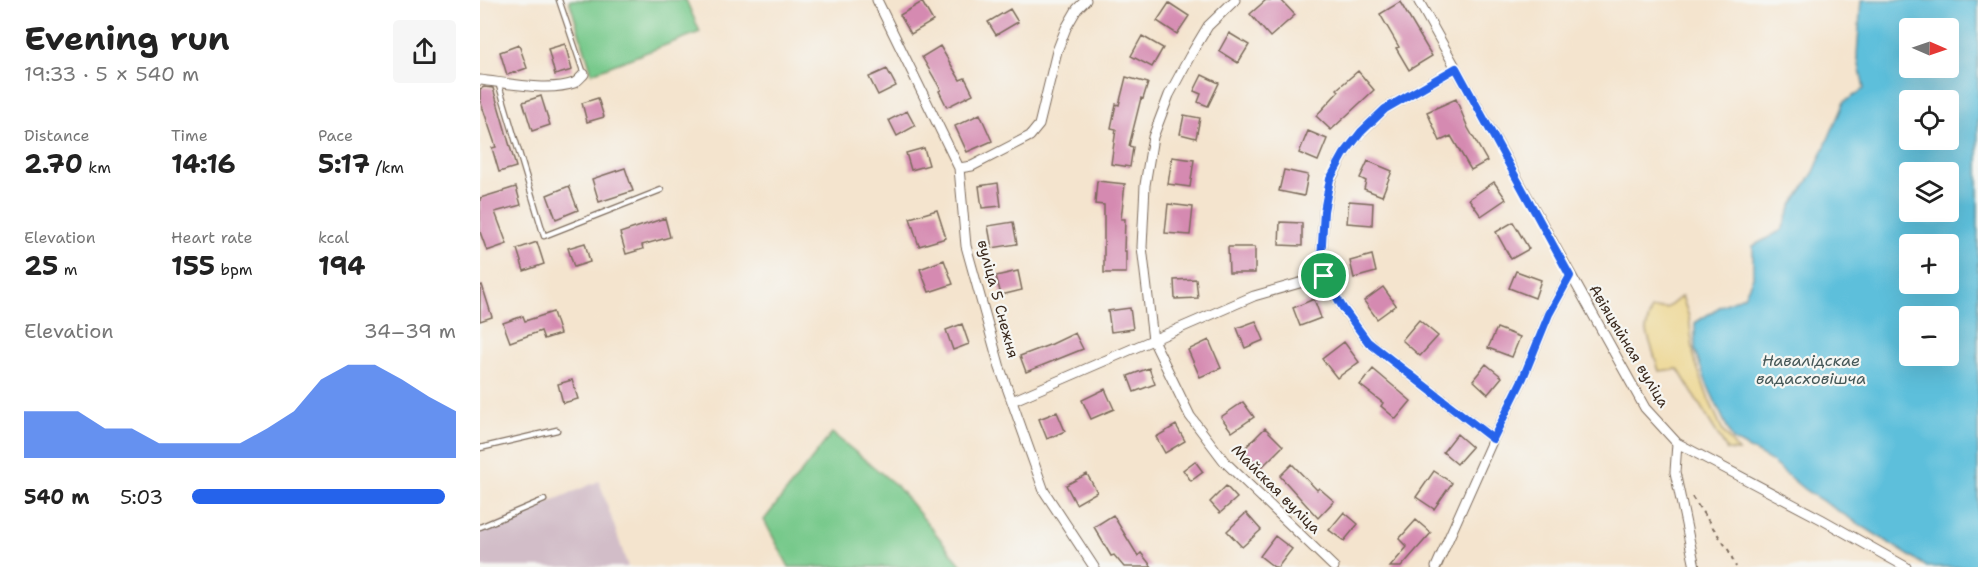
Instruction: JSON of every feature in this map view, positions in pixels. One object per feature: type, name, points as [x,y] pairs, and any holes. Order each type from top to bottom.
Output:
[{"type":"street","points":[[959,168],[972,166],[1030,136],[1034,131],[1038,125],[1057,51],[1066,28],[1077,9],[1086,0]]},
{"type":"street","name":"Майская вуліца","points":[[1235,0],[1208,26],[1196,46],[1169,95],[1153,137],[1145,185],[1142,247],[1153,340],[1190,416],[1224,461],[1334,567]]},
{"type":"street","name":"Авіяцыйная вуліца","points":[[1418,0],[1645,408],[1677,443],[1906,567]]},
{"type":"street","name":"вуліца 5 Снежня","points":[[881,2],[959,168],[966,246],[1000,368],[1044,491],[1094,567]]},
{"type":"street","points":[[1456,68],[1385,109],[1361,132],[1344,154],[1330,179],[1324,211],[1321,260],[1324,276],[1343,308],[1368,342],[1493,439]]},
{"type":"street","points":[[480,80],[563,86],[577,82],[585,74]]},
{"type":"street","points":[[1012,401],[1254,296],[1324,276]]},
{"type":"street","points":[[1436,567],[1523,378],[1549,314],[1570,276]]},
{"type":"street","points":[[1677,443],[1675,472],[1695,567]]},
{"type":"lane","points":[[559,0],[585,74]]},
{"type":"lane","points":[[498,82],[544,236],[661,190]]},
{"type":"lane","points":[[480,448],[556,430]]},
{"type":"lane","points":[[480,527],[544,500]]},
{"type":"path","points":[[1688,492],[1729,551],[1736,567]]},
{"type":"shaded area","points":[[599,481],[628,567],[480,567],[480,531]]},
{"type":"green space","points":[[569,0],[686,0],[700,32],[592,73]]},
{"type":"green space","points":[[832,433],[897,486],[963,567],[789,567],[764,520]]},
{"type":"sand","points":[[1682,296],[1689,317],[1694,358],[1707,395],[1723,431],[1738,451],[1727,450],[1678,369],[1659,371],[1646,329],[1651,309],[1667,308]]},
{"type":"water","name":"Навалідскае вадасховішча","points":[[1861,0],[1978,0],[1978,567],[1927,567],[1805,490],[1768,459],[1733,440],[1707,384],[1695,351],[1695,323],[1721,306],[1744,296],[1753,277],[1753,246],[1782,230],[1792,205],[1814,172],[1844,102],[1864,89],[1857,55]]},
{"type":"building","points":[[1266,0],[1281,0],[1295,15],[1270,37],[1250,14]]},
{"type":"building","points":[[922,2],[933,21],[911,34],[900,15]]},
{"type":"building","points":[[1400,2],[1432,56],[1409,70],[1380,14]]},
{"type":"building","points":[[1169,3],[1189,16],[1177,34],[1157,21]]},
{"type":"building","points":[[1010,9],[1018,22],[996,35],[988,22]]},
{"type":"building","points":[[1229,33],[1249,45],[1238,63],[1219,51]]},
{"type":"building","points":[[1142,36],[1163,48],[1152,67],[1131,56]]},
{"type":"building","points":[[565,44],[572,70],[555,75],[548,49]]},
{"type":"building","points":[[519,45],[527,68],[507,75],[500,52]]},
{"type":"building","points":[[940,46],[960,80],[965,78],[973,94],[947,107],[939,91],[941,90],[922,57]]},
{"type":"building","points":[[887,69],[896,86],[878,95],[869,77]]},
{"type":"building","points":[[1358,71],[1374,90],[1331,130],[1316,116],[1339,91],[1337,89]]},
{"type":"building","points":[[1202,75],[1219,83],[1208,106],[1198,102],[1201,94],[1194,91]]},
{"type":"building","points":[[1126,77],[1148,83],[1143,99],[1141,98],[1129,146],[1133,147],[1130,167],[1111,164],[1116,129],[1111,128],[1116,104],[1119,105]]},
{"type":"building","points":[[493,88],[516,167],[499,172],[492,148],[496,147],[480,100],[480,89]]},
{"type":"building","points":[[541,96],[550,125],[532,131],[523,102]]},
{"type":"building","points":[[598,98],[604,117],[587,122],[582,103]]},
{"type":"building","points":[[1456,99],[1468,128],[1487,161],[1471,170],[1451,136],[1440,141],[1427,112]]},
{"type":"building","points":[[907,111],[915,126],[897,136],[889,120]]},
{"type":"building","points":[[980,114],[992,141],[967,152],[955,126]]},
{"type":"building","points":[[1184,115],[1200,118],[1196,138],[1180,134]]},
{"type":"building","points":[[1308,131],[1327,139],[1318,161],[1299,153]]},
{"type":"building","points":[[924,148],[929,165],[911,170],[906,153]]},
{"type":"building","points":[[1172,157],[1194,160],[1190,187],[1168,184]]},
{"type":"building","points":[[1368,161],[1392,171],[1382,196],[1364,189],[1366,181],[1360,178]]},
{"type":"building","points":[[625,168],[633,191],[599,202],[592,179]]},
{"type":"building","points":[[1284,170],[1308,175],[1304,196],[1279,191]]},
{"type":"building","points":[[1097,181],[1125,184],[1121,219],[1125,219],[1126,273],[1104,273],[1104,205],[1095,204]]},
{"type":"building","points":[[1494,182],[1506,199],[1481,216],[1469,199]]},
{"type":"building","points":[[998,183],[1001,206],[982,208],[979,186]]},
{"type":"building","points":[[569,186],[578,210],[556,219],[547,195]]},
{"type":"building","points":[[516,187],[521,205],[495,212],[507,244],[487,251],[480,232],[480,198]]},
{"type":"building","points":[[1349,201],[1373,203],[1372,225],[1347,223]]},
{"type":"building","points":[[1168,204],[1193,207],[1190,235],[1165,233]]},
{"type":"building","points":[[937,210],[946,238],[919,246],[910,218]]},
{"type":"building","points":[[665,218],[670,237],[642,245],[643,249],[626,254],[620,233]]},
{"type":"building","points":[[1013,222],[1017,244],[992,248],[988,226]]},
{"type":"building","points":[[1280,222],[1302,223],[1302,246],[1279,245]]},
{"type":"building","points":[[1513,222],[1529,249],[1511,259],[1496,232]]},
{"type":"building","points":[[537,242],[544,264],[524,271],[517,249]]},
{"type":"building","points":[[585,243],[590,262],[574,267],[568,248]]},
{"type":"building","points":[[1228,247],[1255,247],[1255,273],[1229,273]]},
{"type":"building","points":[[1372,255],[1376,272],[1354,278],[1350,261]]},
{"type":"building","points":[[944,260],[953,284],[929,292],[920,269]]},
{"type":"building","points":[[1018,271],[1022,290],[1001,295],[996,276]]},
{"type":"building","points":[[1516,271],[1541,280],[1535,298],[1509,288]]},
{"type":"building","points":[[1196,279],[1198,298],[1175,299],[1174,280]]},
{"type":"building","points":[[482,285],[492,317],[480,321],[480,286]]},
{"type":"building","points":[[1383,287],[1396,305],[1377,319],[1364,301]]},
{"type":"building","points":[[1314,299],[1321,318],[1300,326],[1293,308]]},
{"type":"building","points":[[1130,308],[1133,329],[1111,332],[1108,311]]},
{"type":"building","points":[[553,312],[560,334],[544,339],[541,331],[510,342],[503,323],[523,316],[525,321]]},
{"type":"building","points":[[1419,320],[1438,336],[1420,356],[1402,340]]},
{"type":"building","points":[[1256,321],[1264,340],[1245,348],[1237,328]]},
{"type":"building","points":[[962,324],[969,344],[953,350],[946,330]]},
{"type":"building","points":[[1497,328],[1520,337],[1512,357],[1488,348]]},
{"type":"building","points":[[1075,333],[1083,349],[1026,372],[1020,356]]},
{"type":"building","points":[[1209,340],[1221,368],[1200,377],[1188,350]]},
{"type":"building","points":[[1344,342],[1359,362],[1337,378],[1322,359]]},
{"type":"building","points":[[1486,364],[1502,377],[1488,394],[1473,380]]},
{"type":"building","points":[[1149,368],[1155,384],[1134,392],[1128,376]]},
{"type":"building","points":[[1373,369],[1411,401],[1396,419],[1381,406],[1383,403],[1360,385]]},
{"type":"building","points":[[572,380],[578,399],[563,403],[558,384]]},
{"type":"building","points":[[1105,389],[1114,409],[1091,419],[1082,400]]},
{"type":"building","points":[[1243,402],[1254,417],[1232,432],[1221,417]]},
{"type":"building","points":[[1057,412],[1065,431],[1047,439],[1039,419]]},
{"type":"building","points":[[1176,425],[1185,441],[1165,453],[1156,437]]},
{"type":"building","points":[[1265,428],[1283,446],[1261,468],[1243,450]]},
{"type":"building","points":[[1457,434],[1472,447],[1457,464],[1443,452]]},
{"type":"building","points":[[1195,461],[1203,472],[1191,481],[1183,470]]},
{"type":"building","points":[[1292,464],[1317,490],[1319,488],[1334,501],[1318,518],[1280,476]]},
{"type":"building","points":[[1434,471],[1452,483],[1434,509],[1416,497]]},
{"type":"building","points":[[1087,474],[1097,492],[1076,504],[1066,485]]},
{"type":"building","points":[[1226,486],[1237,498],[1220,513],[1210,502]]},
{"type":"building","points":[[1344,512],[1358,524],[1344,541],[1329,530]]},
{"type":"building","points":[[1246,513],[1261,530],[1242,547],[1227,531]]},
{"type":"building","points":[[1113,515],[1138,556],[1141,553],[1152,567],[1124,567],[1114,555],[1111,556],[1094,527]]},
{"type":"building","points":[[1416,520],[1431,533],[1401,567],[1390,567],[1407,547],[1399,539]]},
{"type":"building","points":[[1275,536],[1292,549],[1278,567],[1274,567],[1260,556]]},
{"type":"route","points":[[1456,68],[1570,276],[1549,314],[1523,378],[1493,439],[1368,342],[1343,308],[1324,276],[1321,260],[1324,211],[1330,179],[1344,154],[1361,132],[1385,109],[1456,68]]}]
